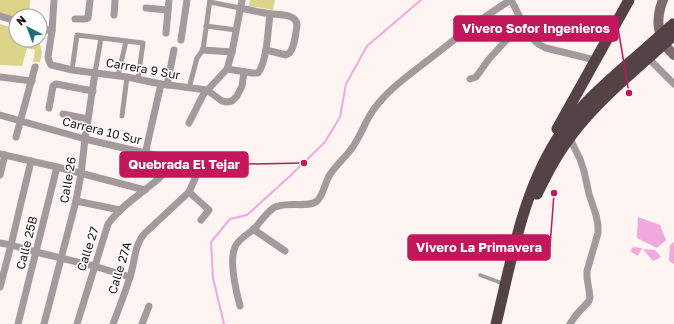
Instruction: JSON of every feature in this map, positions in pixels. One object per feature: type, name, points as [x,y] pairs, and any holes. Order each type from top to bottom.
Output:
[{"type":"highway","points":[[549,151],[551,140],[629,0]]},
{"type":"highway","points":[[502,324],[525,226],[537,194],[549,170],[569,137],[579,124],[674,27]]},
{"type":"highway","points":[[496,324],[518,230],[530,192],[549,151],[564,129],[583,106],[603,86],[650,53]]},
{"type":"main road","points":[[663,0],[659,13],[658,27],[665,44],[674,55]]},
{"type":"street","points":[[48,30],[52,31],[54,0]]},
{"type":"street","points":[[75,19],[88,18],[90,0]]},
{"type":"street","points":[[114,15],[115,0]]},
{"type":"street","points":[[166,33],[169,0]]},
{"type":"street","points":[[181,40],[187,0]]},
{"type":"street","points":[[189,123],[207,90],[227,69],[232,52],[242,0]]},
{"type":"street","points":[[240,306],[235,286],[234,257],[235,247],[240,240],[271,210],[278,206],[287,204],[313,203],[318,200],[329,175],[352,149],[367,120],[386,96],[407,77],[464,32],[499,7],[511,0],[534,40],[540,45],[546,48],[595,60]]},
{"type":"street","points":[[189,88],[198,58],[203,50],[210,1],[270,14],[292,17],[295,19],[297,26],[292,48],[288,54],[286,55],[266,50]]},
{"type":"street","points":[[146,8],[168,10]]},
{"type":"street","points":[[227,69],[258,73],[262,66],[266,50],[270,14]]},
{"type":"street","points":[[470,79],[476,77],[523,22]]},
{"type":"street","points":[[206,26],[236,30]]},
{"type":"street","name":"Carrera 9 Sur","points":[[52,31],[48,57],[49,61],[52,65],[72,70],[95,72],[164,85],[207,90],[227,102],[232,101],[237,96],[242,86],[244,72]]},
{"type":"street","points":[[72,70],[77,35],[143,43],[138,79]]},
{"type":"street","name":"Calle 26","points":[[44,324],[76,201],[101,38]]},
{"type":"street","points":[[118,76],[126,41]]},
{"type":"street","points":[[143,163],[174,50]]},
{"type":"street","points":[[203,50],[232,52]]},
{"type":"street","points":[[650,53],[674,84]]},
{"type":"street","points":[[16,137],[35,67]]},
{"type":"street","points":[[0,77],[32,81]]},
{"type":"street","points":[[122,116],[127,77]]},
{"type":"street","points":[[49,108],[53,86],[56,84],[93,91]]},
{"type":"street","points":[[63,114],[88,119]]},
{"type":"street","name":"Carrera 10 Sur","points":[[0,115],[85,139],[145,153],[170,157],[193,164],[198,168]]},
{"type":"street","points":[[569,137],[584,171],[598,226],[598,233],[587,271],[590,290],[589,301],[570,324]]},
{"type":"street","points":[[0,175],[2,155],[57,167],[145,190]]},
{"type":"street","name":"Calle 27","points":[[77,324],[108,224],[120,210],[162,174],[170,157]]},
{"type":"street","points":[[0,287],[31,161]]},
{"type":"street","name":"Calle 25B","points":[[18,324],[57,167]]},
{"type":"street","name":"Calle 27A","points":[[113,324],[130,276],[140,239],[189,192],[198,172],[198,168]]},
{"type":"street","points":[[189,192],[209,210],[200,220]]},
{"type":"street","points":[[76,201],[120,210]]},
{"type":"street","points":[[253,229],[285,251]]},
{"type":"street","points":[[0,243],[130,276]]},
{"type":"street","points":[[142,324],[149,306]]},
{"type":"lane","points":[[480,275],[505,285]]},
{"type":"shaded area","points":[[0,0],[30,0],[30,8],[8,8],[8,16],[0,14]]},
{"type":"shaded area","points":[[250,0],[275,0],[273,10],[249,6]]},
{"type":"shaded area","points":[[0,24],[8,26],[8,48],[27,48],[22,66],[0,65]]},
{"type":"shaded area","points":[[27,48],[41,48],[42,52],[40,62],[33,62],[35,50]]},
{"type":"shaded area","points":[[638,217],[660,225],[666,240],[657,248],[637,238]]},
{"type":"shaded area","points":[[674,242],[674,264],[669,261],[670,245]]},
{"type":"shaded area","points":[[633,247],[642,248],[638,256],[630,251]]},
{"type":"shaded area","points":[[643,249],[655,250],[661,257],[653,261]]},
{"type":"waterway","points":[[224,324],[213,278],[211,242],[230,219],[247,215],[325,142],[340,117],[346,84],[367,46],[421,0]]},
{"type":"place","name":"Vivero Sofor Ingenieros","points":[[629,93]]},
{"type":"place","name":"Quebrada El Tejar","points":[[304,163]]},
{"type":"place","name":"Vivero La Primavera","points":[[554,193]]}]
